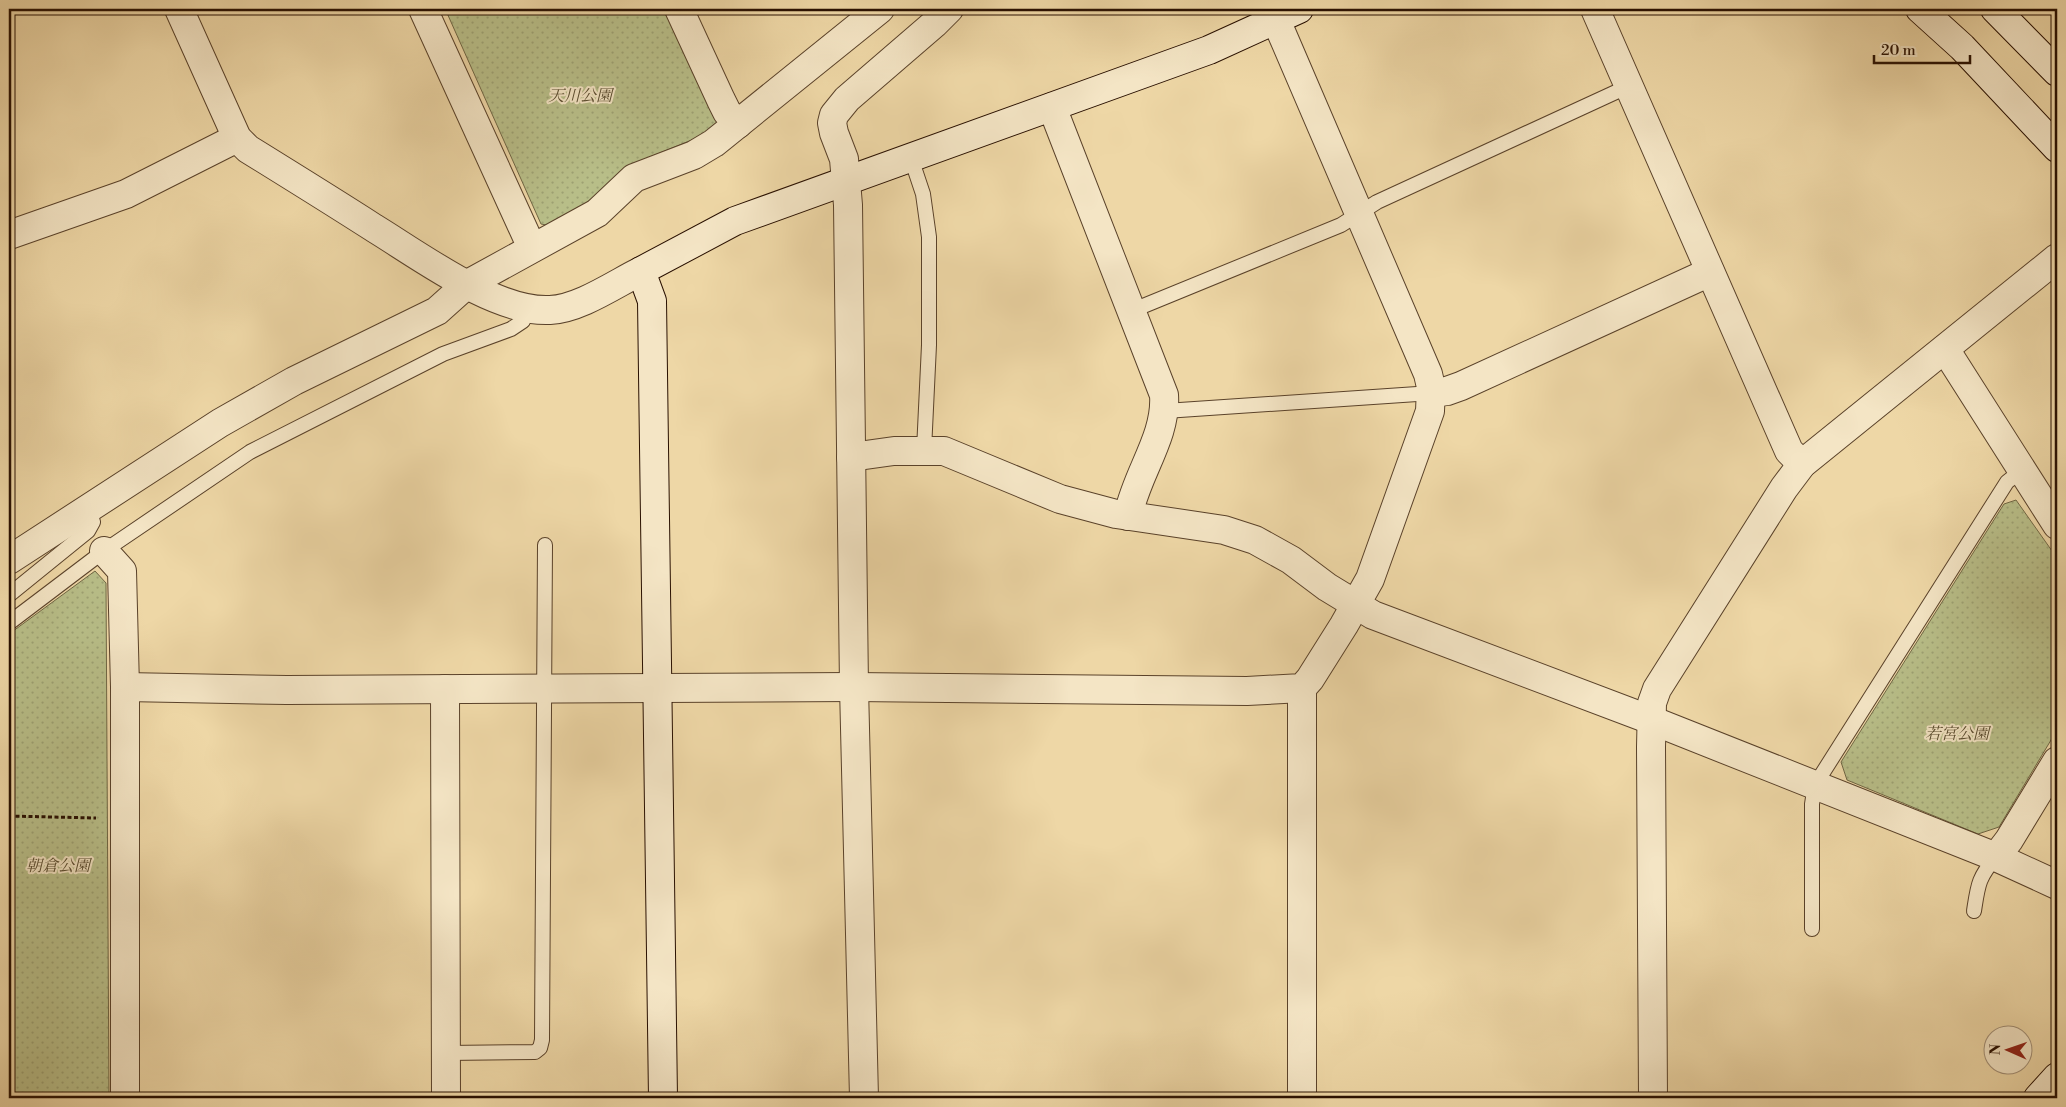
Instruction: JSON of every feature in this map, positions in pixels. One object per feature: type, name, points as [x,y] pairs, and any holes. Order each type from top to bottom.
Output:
[{"type":"street","points":[[179,9],[237,138],[248,149],[466,285],[527,309],[552,310],[576,304],[735,221],[1208,50],[1288,14],[1359,213],[1428,374],[1432,393],[1430,411],[1424,429],[1370,578],[1310,679],[1302,688],[1302,1098]]},
{"type":"street","points":[[422,9],[532,248]]},
{"type":"street","points":[[679,9],[727,112],[738,124]]},
{"type":"street","points":[[9,560],[220,423],[294,381],[437,311],[466,285],[596,213],[634,178],[694,154],[714,143],[880,9]]},
{"type":"street","points":[[864,1098],[854,687],[847,179],[844,159],[832,123],[834,115],[847,99],[949,9]]},
{"type":"street","points":[[1595,9],[1789,452],[1802,464]]},
{"type":"street","points":[[1920,9],[1962,47],[2057,148]]},
{"type":"street","points":[[1995,9],[2057,72]]},
{"type":"street","points":[[1052,107],[1164,395],[1165,411],[1159,432],[1132,495],[1128,516]]},
{"type":"street","points":[[9,235],[126,194],[237,138]]},
{"type":"street","points":[[1653,1098],[1651,1026],[1651,720],[1652,703],[1657,690],[1784,488],[1802,464],[2057,258]]},
{"type":"street","points":[[641,271],[652,301],[662,1098]]},
{"type":"street","points":[[1432,393],[1447,391],[1461,386],[1710,272]]},
{"type":"street","points":[[1945,349],[2057,525]]},
{"type":"street","points":[[851,457],[894,451],[944,451],[1060,499],[1128,516],[1224,530],[1238,534],[1291,560],[1327,588],[1373,615],[1651,720],[1996,857],[2057,885]]},
{"type":"street","points":[[104,551],[122,572],[125,687],[125,1098]]},
{"type":"street","points":[[125,687],[287,690],[854,687],[1247,691],[1302,688]]},
{"type":"street","points":[[446,689],[446,1098]]},
{"type":"street","points":[[1996,857],[2009,840],[2057,762]]},
{"type":"street","points":[[2038,1098],[2057,1077]]},
{"type":"lane","points":[[1131,311],[1341,225],[1386,198],[1629,86]]},
{"type":"lane","points":[[911,158],[924,194],[930,237],[930,345],[924,450]]},
{"type":"lane","points":[[9,623],[104,551],[250,452],[443,354],[511,329],[523,321],[527,309]]},
{"type":"lane","points":[[1165,411],[1432,393]]},
{"type":"lane","points":[[1812,929],[1812,804],[1815,785],[2007,482],[2022,470]]},
{"type":"lane","points":[[9,595],[88,531],[93,522],[89,509]]},
{"type":"lane","points":[[446,1053],[535,1052],[540,1048],[542,1040],[545,545]]},
{"type":"lane","points":[[1974,911],[1978,882],[1983,872],[1996,857]]},
{"type":"path","points":[[9,816],[125,818]]},
{"type":"green space","name":"天川公園","points":[[457,9],[674,9],[722,112],[714,131],[635,163],[557,227],[541,224],[447,13]]},
{"type":"green space","name":"若宮公園","points":[[2016,500],[2057,558],[2057,730],[1999,827],[1978,834],[1847,780],[1841,762],[2004,504]]},
{"type":"green space","name":"朝倉公園","points":[[95,571],[106,583],[109,1098],[9,1098],[9,634]]}]
